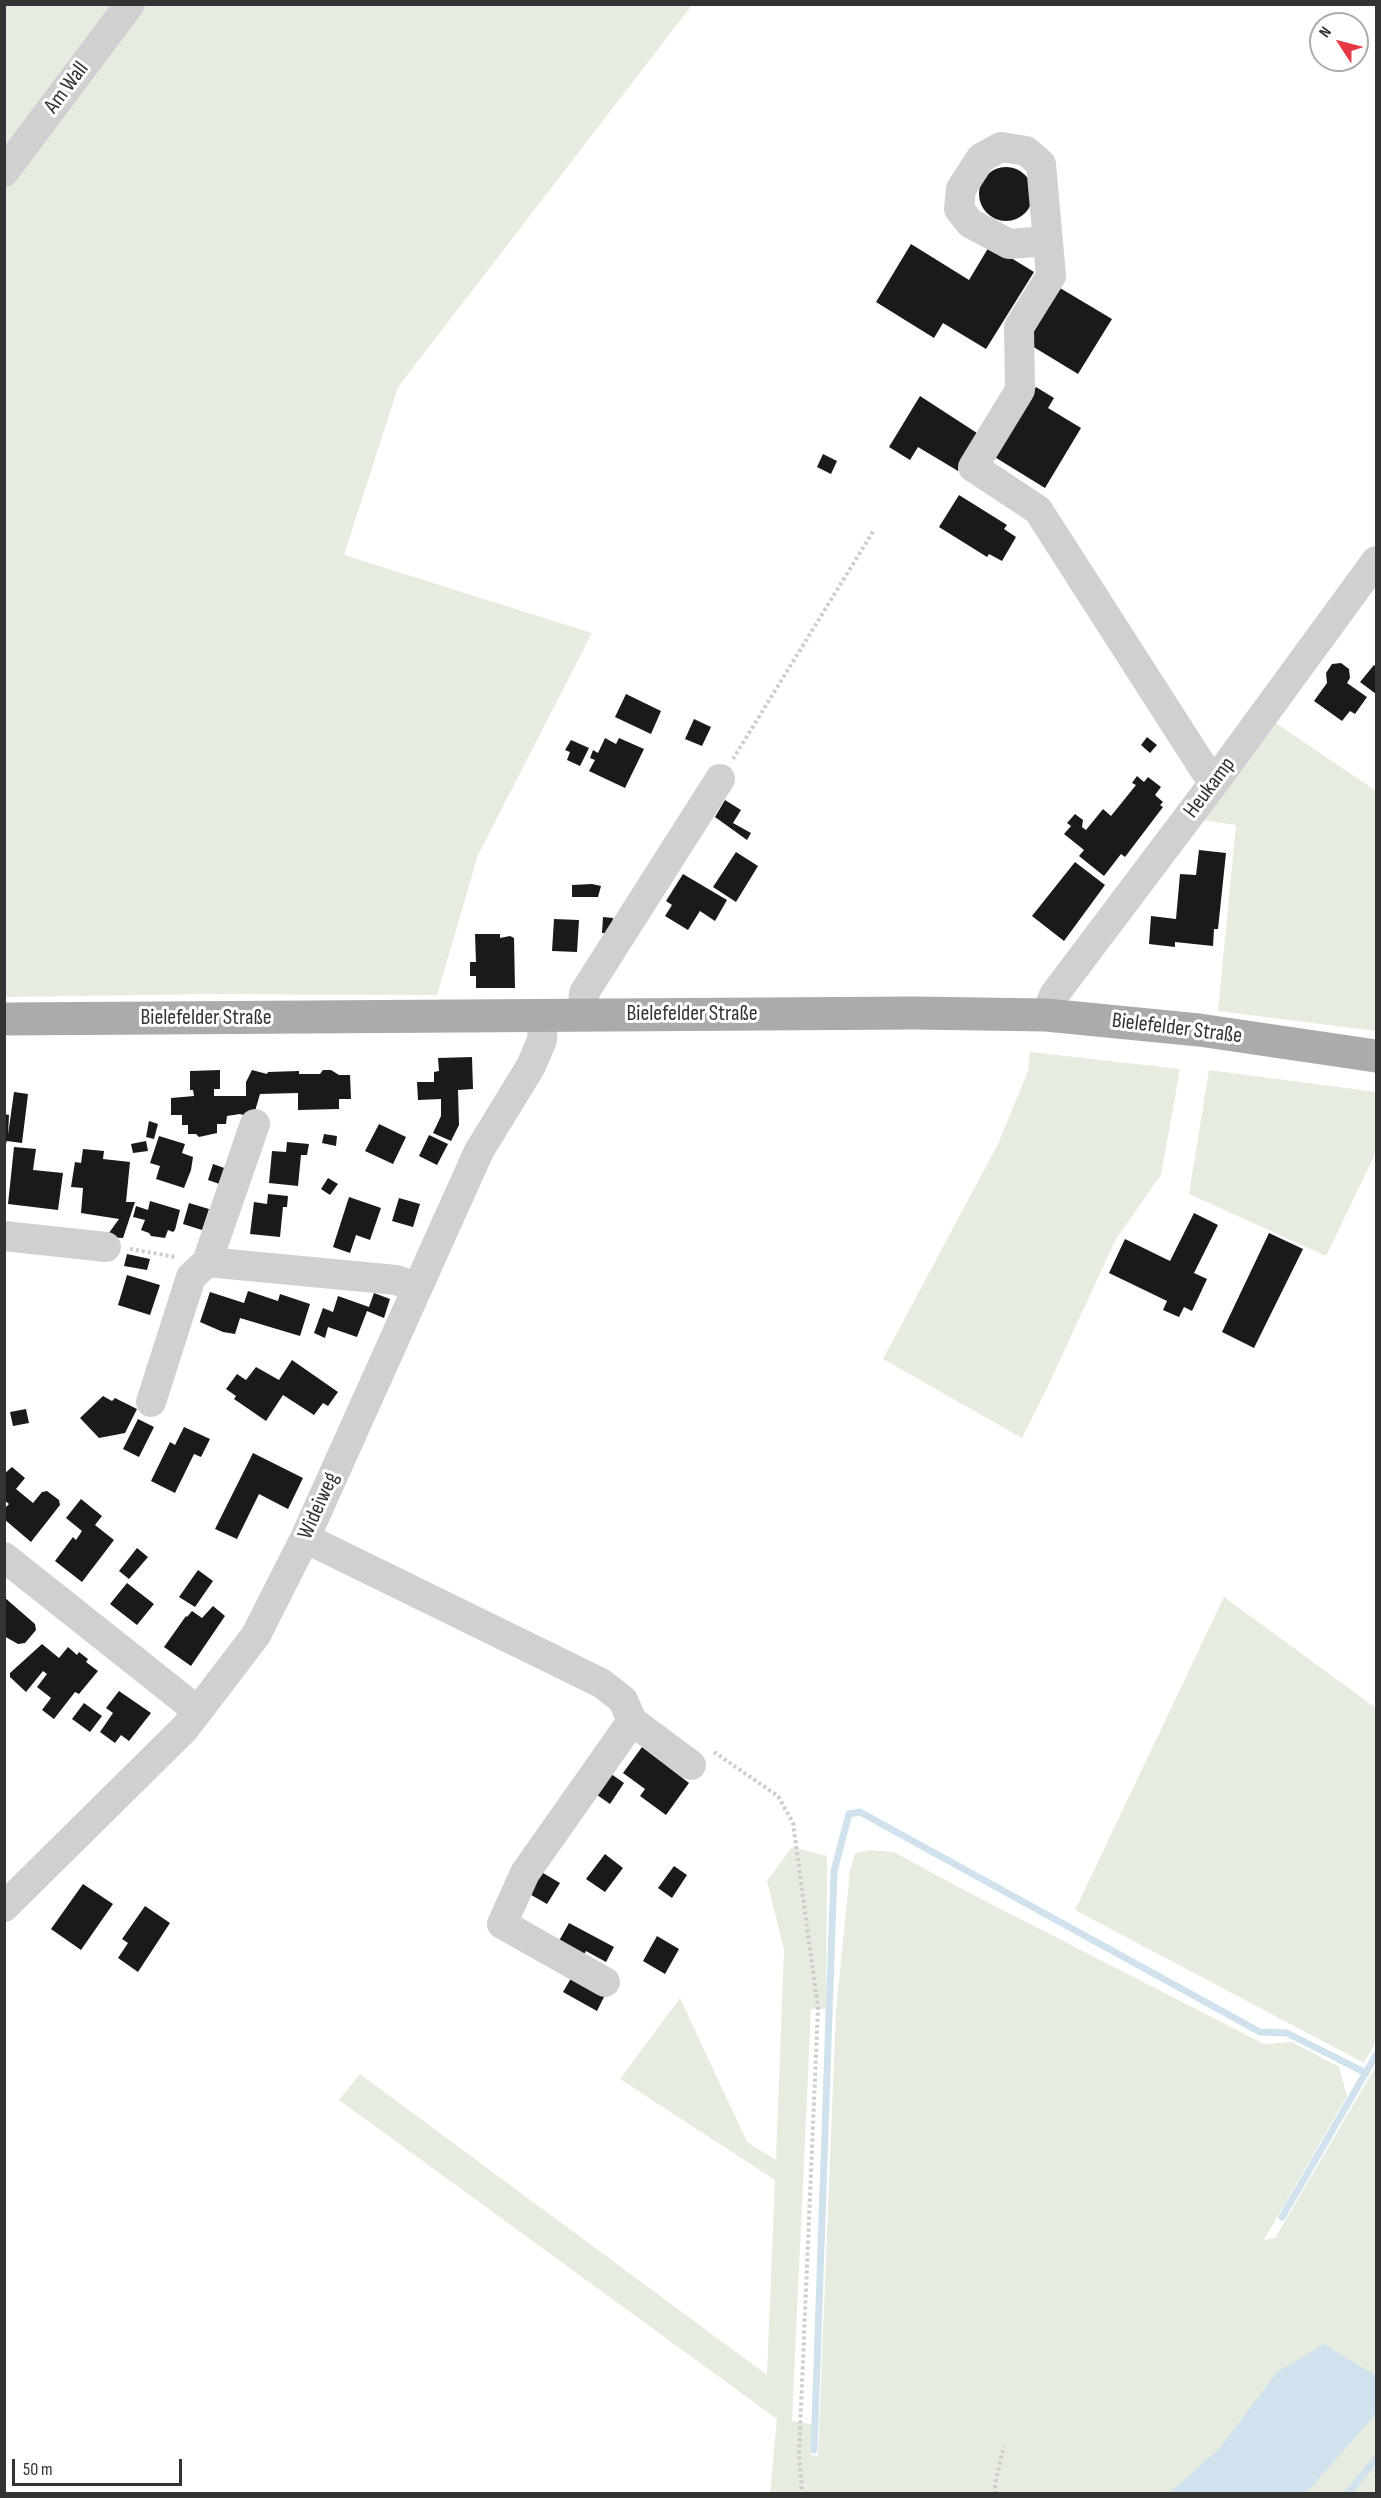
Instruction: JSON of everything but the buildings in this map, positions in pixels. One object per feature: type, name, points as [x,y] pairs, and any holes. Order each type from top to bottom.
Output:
[{"type":"main road","name":"Bielefelder Straße","points":[[4,1019],[914,1013],[1046,1015],[1199,1030],[1377,1056]]},
{"type":"street","name":"Am Wall","points":[[4,171],[130,4]]},
{"type":"street","points":[[1047,241],[1051,276],[1019,327],[1020,390],[973,467],[1038,510],[1206,772],[1216,780]]},
{"type":"street","name":"Heukamp","points":[[1046,1015],[1054,995],[1377,561]]},
{"type":"street","points":[[582,1015],[584,993],[720,779]]},
{"type":"street","name":"Wideiweg","points":[[4,1906],[185,1728],[256,1635],[305,1538],[480,1151],[531,1066],[542,1040],[543,1015]]},
{"type":"street","points":[[152,1402],[191,1277],[207,1262],[255,1124]]},
{"type":"street","points":[[4,1236],[106,1247]]},
{"type":"street","points":[[207,1262],[396,1280],[417,1287]]},
{"type":"street","points":[[305,1538],[601,1683],[623,1700],[632,1721],[701,1758]]},
{"type":"street","points":[[4,1557],[198,1711]]},
{"type":"street","points":[[604,1982],[502,1924],[525,1873],[632,1721]]},
{"type":"path","points":[[720,779],[874,530]]},
{"type":"path","points":[[106,1247],[126,1248],[207,1262]]},
{"type":"path","points":[[701,1758],[778,1796],[793,1823],[818,2008],[799,2454],[802,2493]]},
{"type":"path","points":[[995,2493],[1004,2446]]},
{"type":"shaded area","points":[[4,5],[692,5],[398,387],[344,555],[592,633],[478,855],[437,995],[205,994],[5,997]]},
{"type":"shaded area","points":[[1273,721],[1376,791],[1376,1031],[1218,1011],[1236,825],[1202,820]]},
{"type":"shaded area","points":[[1030,1052],[1180,1069],[1161,1175],[1116,1239],[1022,1438],[883,1359],[998,1144],[1028,1071]]},
{"type":"shaded area","points":[[1209,1070],[1376,1092],[1376,1152],[1326,1256],[1189,1194]]},
{"type":"shaded area","points":[[1224,1597],[1376,1708],[1376,2041],[1364,2063],[1075,1910]]},
{"type":"shaded area","points":[[792,1847],[827,1856],[826,2009],[811,2009],[792,2421],[811,2424],[811,2455],[818,2456],[836,2011],[850,1871],[855,1853],[871,1850],[894,1852],[1264,2044],[1292,2042],[1339,2067],[1347,2096],[1264,2240],[1275,2238],[1376,2066],[1376,2493],[770,2493],[777,2419],[339,2100],[360,2074],[767,2375],[775,2180],[620,2079],[680,1998],[747,2142],[776,2160],[784,1950],[767,1881]]},
{"type":"water","points":[[1324,2344],[1376,2376],[1376,2414],[1306,2493],[1169,2493],[1219,2449],[1277,2372]]},
{"type":"waterway","points":[[814,2450],[834,1871],[849,1814],[860,1812],[1260,2032],[1287,2033],[1366,2073]]},
{"type":"waterway","points":[[1282,2217],[1376,2055]]},
{"type":"waterway","points":[[1347,2494],[1376,2459]]}]
